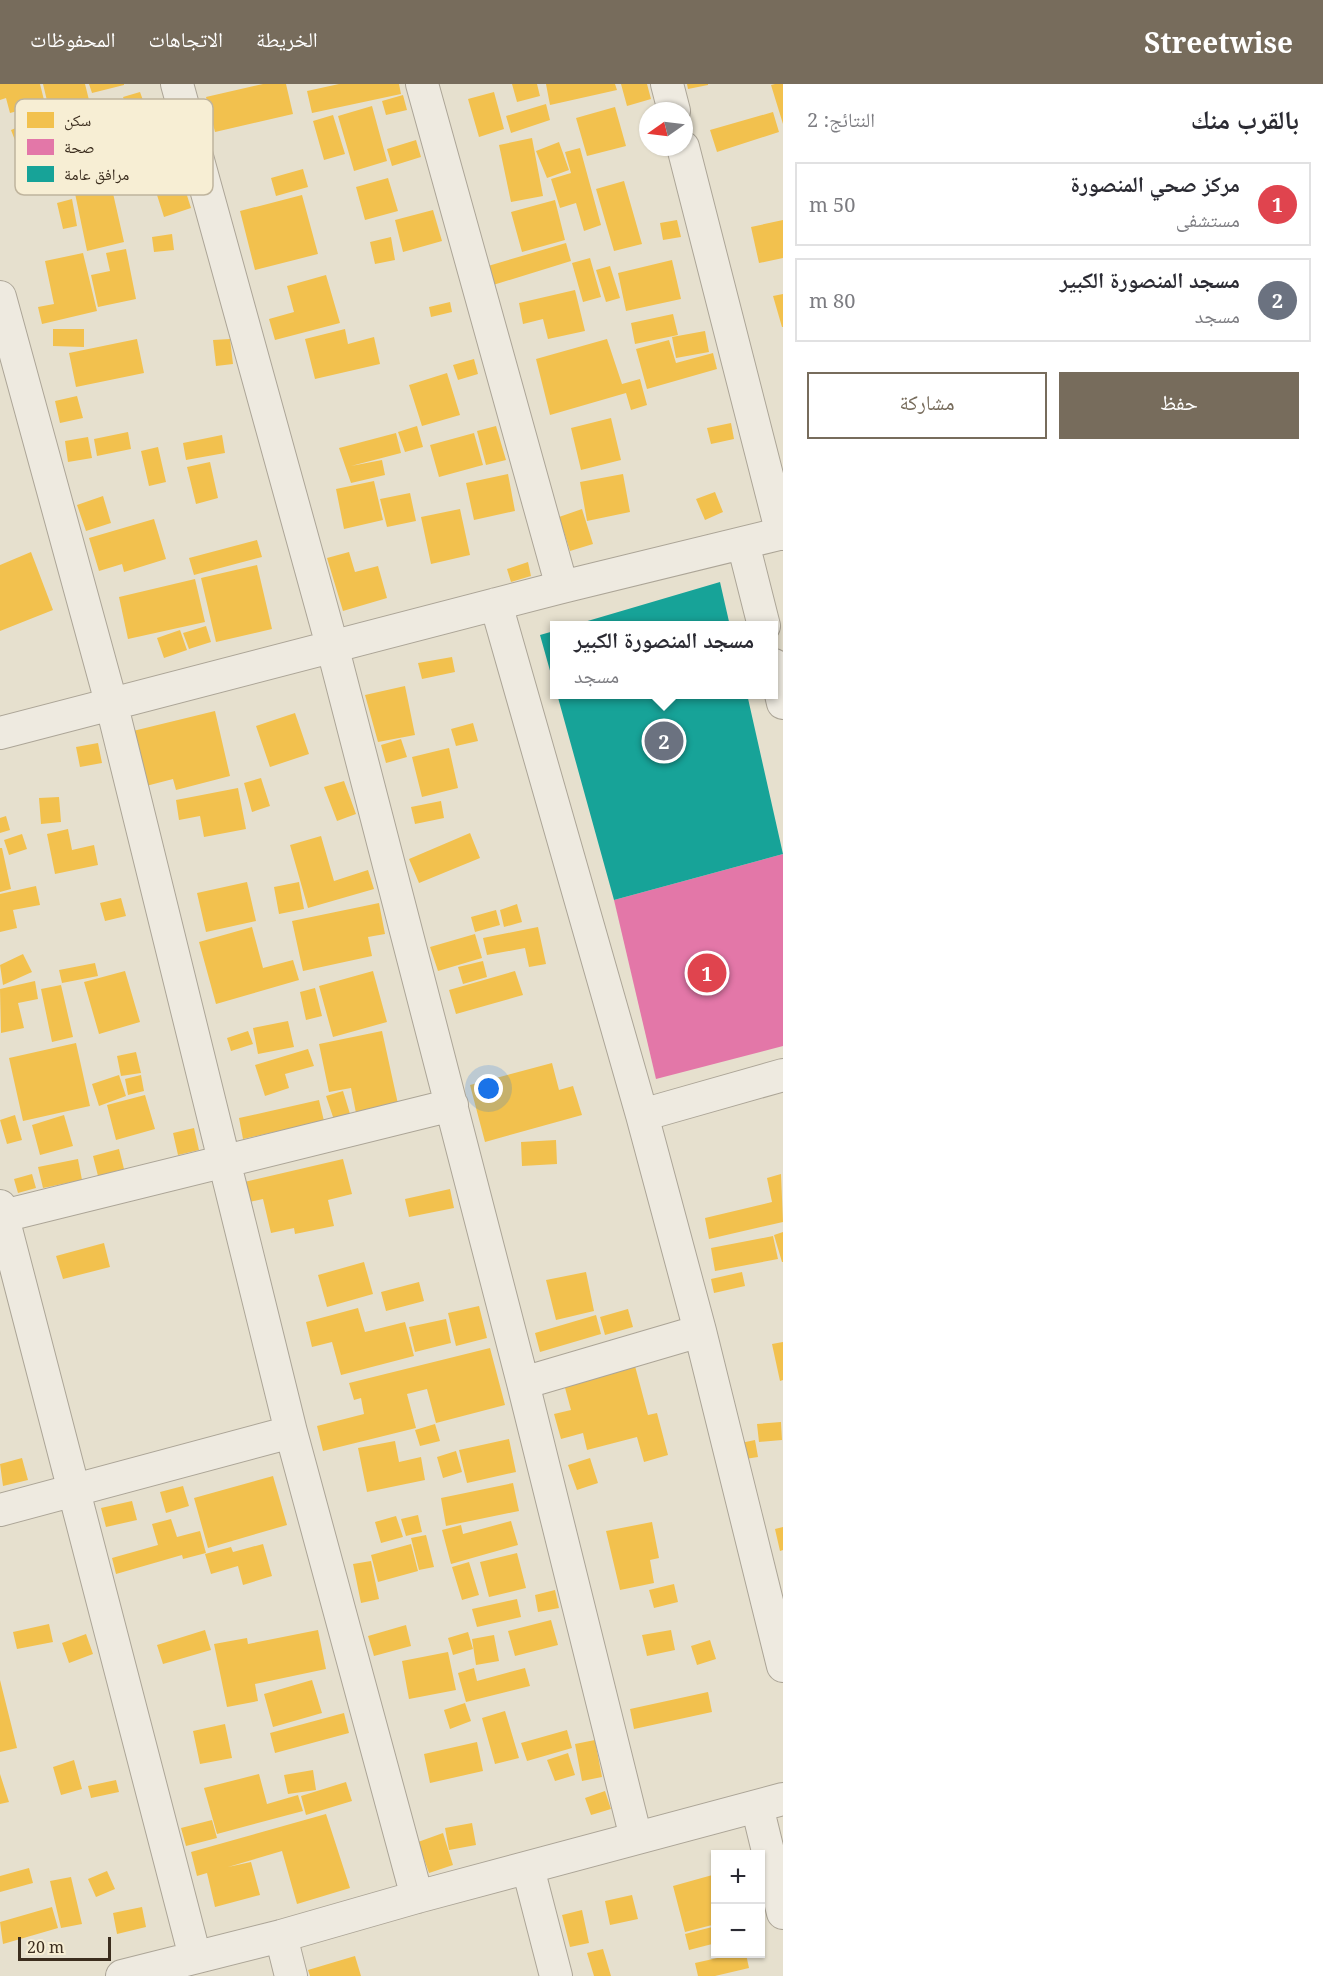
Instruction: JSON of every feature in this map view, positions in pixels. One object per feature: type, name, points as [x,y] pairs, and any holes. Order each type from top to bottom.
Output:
[{"type":"street","points":[[177,84],[181,99]]},
{"type":"street","points":[[422,84],[562,587]]},
{"type":"street","points":[[667,84],[672,102]]},
{"type":"street","points":[[0,733],[333,649],[562,587],[782,533],[685,156]]},
{"type":"street","points":[[208,195],[333,649],[452,1105],[636,1838]]},
{"type":"street","points":[[0,297],[112,706],[222,1160],[291,1432],[417,1897]]},
{"type":"street","points":[[743,543],[763,621]]},
{"type":"street","points":[[496,604],[642,1115],[700,1332],[783,1666]]},
{"type":"street","points":[[778,682],[783,703]]},
{"type":"street","points":[[642,1115],[783,1075]]},
{"type":"street","points":[[195,1957],[1,1211],[452,1105]]},
{"type":"street","points":[[523,1383],[700,1332]]},
{"type":"street","points":[[0,1510],[291,1432]]},
{"type":"street","points":[[122,1976],[281,1936],[770,1802],[783,1913]]},
{"type":"street","points":[[528,1868],[556,1976]]},
{"type":"street","points":[[281,1936],[291,1976]]},
{"type":"building: سكن","points":[[0,84],[40,84],[44,99],[15,99],[15,112],[10,113],[6,98],[0,100]]},
{"type":"building: سكن","points":[[43,84],[85,84],[89,99],[47,99]]},
{"type":"building: سكن","points":[[89,84],[124,84],[124,85],[92,93]]},
{"type":"building: سكن","points":[[263,84],[286,84],[293,114],[215,132],[213,99],[206,97]]},
{"type":"building: سكن","points":[[339,84],[399,84],[401,94],[312,113],[307,91]]},
{"type":"building: سكن","points":[[512,84],[537,84],[540,96],[517,102]]},
{"type":"building: سكن","points":[[546,84],[615,84],[617,90],[550,105]]},
{"type":"building: سكن","points":[[621,84],[647,84],[651,99],[627,106]]},
{"type":"building: سكن","points":[[687,84],[708,84],[708,85],[688,89]]},
{"type":"building: سكن","points":[[783,84],[783,124],[771,85]]},
{"type":"building: سكن","points":[[140,92],[143,99],[124,99],[123,97]]},
{"type":"building: سكن","points":[[494,92],[504,129],[479,137],[468,99]]},
{"type":"building: سكن","points":[[403,95],[407,110],[386,115],[382,101]]},
{"type":"building: سكن","points":[[546,104],[550,120],[511,133],[506,116]]},
{"type":"building: سكن","points":[[372,106],[387,161],[354,171],[338,116]]},
{"type":"building: سكن","points":[[615,107],[626,146],[587,156],[576,118]]},
{"type":"building: سكن","points":[[773,112],[779,132],[717,152],[710,130]]},
{"type":"building: سكن","points":[[333,115],[345,154],[324,160],[313,121]]},
{"type":"building: سكن","points":[[15,128],[15,140],[11,130]]},
{"type":"building: سكن","points":[[532,138],[543,196],[511,202],[499,145]]},
{"type":"building: سكن","points":[[416,140],[421,157],[392,166],[387,149]]},
{"type":"building: سكن","points":[[559,142],[569,170],[547,178],[536,151]]},
{"type":"building: سكن","points":[[580,148],[601,225],[584,231],[576,203],[560,208],[551,179],[571,173],[565,152]]},
{"type":"building: سكن","points":[[303,169],[308,187],[276,196],[271,178]]},
{"type":"building: سكن","points":[[388,178],[398,211],[365,220],[356,187]]},
{"type":"building: سكن","points":[[624,181],[642,244],[614,251],[596,189]]},
{"type":"building: سكن","points":[[75,195],[113,195],[124,242],[87,251]]},
{"type":"building: سكن","points":[[157,195],[187,195],[191,208],[164,217]]},
{"type":"building: سكن","points":[[302,195],[318,254],[255,270],[240,211]]},
{"type":"building: سكن","points":[[72,199],[77,226],[63,229],[57,203]]},
{"type":"building: سكن","points":[[555,200],[565,240],[522,252],[511,212]]},
{"type":"building: سكن","points":[[433,210],[442,241],[403,252],[395,220]]},
{"type":"building: سكن","points":[[677,220],[681,237],[663,240],[660,223]]},
{"type":"building: سكن","points":[[783,220],[783,258],[759,263],[751,227]]},
{"type":"building: سكن","points":[[172,234],[174,250],[154,252],[152,237]]},
{"type":"building: سكن","points":[[391,237],[395,260],[375,264],[370,242]]},
{"type":"building: سكن","points":[[566,243],[571,261],[493,285],[488,266]]},
{"type":"building: سكن","points":[[126,249],[136,299],[98,307],[91,275],[110,271],[106,253]]},
{"type":"building: سكن","points":[[83,253],[97,311],[42,324],[38,307],[54,304],[45,261]]},
{"type":"building: سكن","points":[[590,258],[601,297],[583,302],[572,263]]},
{"type":"building: سكن","points":[[672,260],[681,299],[626,311],[618,273]]},
{"type":"building: سكن","points":[[610,266],[620,298],[606,302],[596,270]]},
{"type":"building: سكن","points":[[326,275],[340,323],[275,340],[269,319],[294,312],[287,286]]},
{"type":"building: سكن","points":[[575,290],[585,331],[548,339],[543,319],[523,324],[519,303]]},
{"type":"building: سكن","points":[[783,294],[783,327],[782,327],[773,296]]},
{"type":"building: سكن","points":[[450,302],[452,312],[431,317],[429,307]]},
{"type":"building: سكن","points":[[673,314],[678,335],[635,344],[631,323]]},
{"type":"building: سكن","points":[[53,329],[84,329],[84,347],[53,346]]},
{"type":"building: سكن","points":[[345,329],[348,344],[374,337],[380,364],[315,379],[305,339]]},
{"type":"building: سكن","points":[[705,331],[709,352],[676,358],[672,337]]},
{"type":"building: سكن","points":[[137,339],[144,373],[76,387],[69,353]]},
{"type":"building: سكن","points":[[230,339],[233,364],[216,366],[213,340]]},
{"type":"building: سكن","points":[[607,339],[622,384],[640,379],[647,405],[631,410],[626,393],[550,415],[536,359]]},
{"type":"building: سكن","points":[[669,340],[676,363],[713,353],[717,369],[647,389],[636,349]]},
{"type":"building: سكن","points":[[474,359],[478,374],[458,380],[453,365]]},
{"type":"building: سكن","points":[[447,373],[460,415],[422,426],[409,385]]},
{"type":"building: سكن","points":[[77,396],[83,418],[60,423],[55,401]]},
{"type":"building: سكن","points":[[611,418],[621,460],[581,470],[571,428]]},
{"type":"building: سكن","points":[[731,423],[734,439],[711,444],[707,428]]},
{"type":"building: سكن","points":[[417,426],[423,447],[405,452],[398,432]]},
{"type":"building: سكن","points":[[496,426],[506,460],[486,465],[477,431]]},
{"type":"building: سكن","points":[[128,432],[131,449],[97,456],[94,439]]},
{"type":"building: سكن","points":[[396,433],[401,453],[351,466],[382,460],[385,475],[351,483],[339,448]]},
{"type":"building: سكن","points":[[474,433],[483,465],[439,477],[430,445]]},
{"type":"building: سكن","points":[[222,435],[225,453],[186,460],[183,443]]},
{"type":"building: سكن","points":[[88,437],[92,458],[68,462],[65,441]]},
{"type":"building: سكن","points":[[158,447],[166,482],[149,486],[141,451]]},
{"type":"building: سكن","points":[[210,462],[218,498],[196,504],[187,467]]},
{"type":"building: سكن","points":[[508,474],[515,511],[474,520],[466,483]]},
{"type":"building: سكن","points":[[623,474],[630,512],[587,521],[580,482]]},
{"type":"building: سكن","points":[[374,481],[383,520],[344,529],[336,489]]},
{"type":"building: سكن","points":[[715,492],[723,512],[705,520],[696,499]]},
{"type":"building: سكن","points":[[410,493],[416,521],[387,527],[380,499]]},
{"type":"building: سكن","points":[[103,496],[111,523],[86,531],[77,505]]},
{"type":"building: سكن","points":[[460,509],[470,555],[431,564],[421,517]]},
{"type":"building: سكن","points":[[582,509],[593,544],[570,551],[559,517]]},
{"type":"building: سكن","points":[[154,519],[166,559],[124,572],[122,564],[99,571],[89,538]]},
{"type":"building: سكن","points":[[257,540],[262,557],[194,575],[189,558]]},
{"type":"building: سكن","points":[[31,552],[53,610],[0,631],[0,565]]},
{"type":"building: سكن","points":[[349,552],[355,572],[378,566],[387,598],[343,611],[327,558]]},
{"type":"building: سكن","points":[[528,562],[531,576],[511,582],[507,569]]},
{"type":"building: سكن","points":[[257,565],[272,629],[216,642],[201,578]]},
{"type":"building: سكن","points":[[195,579],[205,622],[128,639],[119,597]]},
{"type":"building: سكن","points":[[206,626],[211,642],[189,649],[183,633]]},
{"type":"building: سكن","points":[[180,630],[187,650],[164,658],[157,638]]},
{"type":"building: سكن","points":[[452,657],[455,672],[422,679],[418,663]]},
{"type":"building: سكن","points":[[405,686],[415,735],[378,742],[365,695]]},
{"type":"building: سكن","points":[[215,711],[230,776],[176,790],[173,779],[146,786],[133,731]]},
{"type":"building: سكن","points":[[295,713],[309,754],[270,767],[256,726]]},
{"type":"building: سكن","points":[[473,723],[478,741],[456,746],[451,729]]},
{"type":"building: سكن","points":[[401,739],[407,757],[386,763],[381,745]]},
{"type":"building: سكن","points":[[98,743],[102,763],[80,767],[76,747]]},
{"type":"building: سكن","points":[[449,748],[458,788],[422,797],[412,757]]},
{"type":"building: سكن","points":[[261,778],[270,806],[252,812],[244,783]]},
{"type":"building: سكن","points":[[344,781],[356,814],[337,821],[324,787]]},
{"type":"building: سكن","points":[[238,788],[246,829],[204,837],[200,816],[179,820],[176,800]]},
{"type":"building: سكن","points":[[59,797],[61,822],[41,824],[39,798]]},
{"type":"building: سكن","points":[[441,801],[444,818],[415,824],[411,807]]},
{"type":"building: سكن","points":[[6,816],[10,830],[0,833],[0,818]]},
{"type":"building: سكن","points":[[68,829],[72,850],[94,845],[98,865],[55,874],[47,834]]},
{"type":"building: سكن","points":[[470,833],[480,858],[419,883],[409,859]]},
{"type":"building: سكن","points":[[22,834],[27,849],[9,855],[4,840]]},
{"type":"building: سكن","points":[[321,836],[334,881],[368,870],[374,889],[308,908],[290,845]]},
{"type":"building: سكن","points":[[0,848],[2,848],[11,889],[0,892]]},
{"type":"building: سكن","points":[[247,882],[256,921],[206,932],[197,893]]},
{"type":"building: سكن","points":[[299,882],[304,909],[279,914],[274,887]]},
{"type":"building: سكن","points":[[36,886],[40,905],[13,910],[17,928],[0,932],[0,894]]},
{"type":"building: سكن","points":[[121,898],[126,916],[105,921],[100,903]]},
{"type":"building: سكن","points":[[379,903],[385,934],[368,937],[372,956],[303,971],[292,921]]},
{"type":"building: سكن","points":[[517,904],[522,922],[504,927],[500,910]]},
{"type":"building: سكن","points":[[496,910],[500,925],[475,932],[471,917]]},
{"type":"building: سكن","points":[[252,927],[263,968],[293,960],[299,980],[216,1004],[199,942]]},
{"type":"building: سكن","points":[[538,927],[546,964],[529,967],[525,948],[487,955],[483,938]]},
{"type":"building: سكن","points":[[475,934],[482,958],[438,971],[430,947]]},
{"type":"building: سكن","points":[[23,954],[32,972],[3,985],[0,965]]},
{"type":"building: سكن","points":[[483,961],[487,977],[463,984],[458,967]]},
{"type":"building: سكن","points":[[95,963],[98,976],[62,983],[59,970]]},
{"type":"building: سكن","points":[[125,971],[140,1022],[99,1034],[84,982]]},
{"type":"building: سكن","points":[[373,971],[387,1022],[333,1037],[319,986]]},
{"type":"building: سكن","points":[[515,971],[523,995],[456,1014],[449,990]]},
{"type":"building: سكن","points":[[35,981],[38,999],[18,1003],[24,1028],[1,1033],[0,989]]},
{"type":"building: سكن","points":[[61,985],[73,1037],[52,1042],[41,989]]},
{"type":"building: سكن","points":[[315,988],[322,1016],[306,1020],[300,992]]},
{"type":"building: سكن","points":[[288,1021],[294,1047],[258,1054],[253,1028]]},
{"type":"building: سكن","points":[[248,1031],[253,1044],[231,1051],[227,1038]]},
{"type":"building: سكن","points":[[382,1031],[398,1104],[356,1113],[351,1088],[329,1092],[319,1044]]},
{"type":"building: سكن","points":[[76,1043],[90,1106],[23,1121],[9,1058]]},
{"type":"building: سكن","points":[[308,1049],[314,1066],[285,1074],[289,1088],[265,1096],[255,1065]]},
{"type":"building: سكن","points":[[136,1052],[141,1073],[121,1076],[117,1056]]},
{"type":"building: سكن","points":[[552,1063],[559,1090],[573,1086],[582,1115],[485,1142],[470,1085]]},
{"type":"building: سكن","points":[[119,1075],[126,1096],[99,1106],[92,1084]]},
{"type":"building: سكن","points":[[141,1075],[144,1091],[128,1095],[125,1079]]},
{"type":"building: سكن","points":[[343,1091],[350,1114],[334,1120],[326,1096]]},
{"type":"building: سكن","points":[[145,1095],[155,1129],[116,1140],[107,1105]]},
{"type":"building: سكن","points":[[319,1100],[324,1121],[243,1139],[239,1118]]},
{"type":"building: سكن","points":[[15,1115],[22,1140],[7,1144],[0,1120]]},
{"type":"building: سكن","points":[[64,1115],[73,1146],[40,1155],[32,1125]]},
{"type":"building: سكن","points":[[194,1128],[199,1150],[178,1155],[173,1133]]},
{"type":"building: سكن","points":[[556,1140],[557,1164],[522,1166],[521,1142]]},
{"type":"building: سكن","points":[[119,1149],[124,1169],[98,1176],[93,1156]]},
{"type":"building: سكن","points":[[78,1159],[82,1180],[43,1188],[38,1167]]},
{"type":"building: سكن","points":[[343,1159],[352,1194],[328,1200],[334,1226],[295,1234],[294,1228],[271,1233],[263,1199],[245,1203],[240,1183]]},
{"type":"building: سكن","points":[[32,1174],[36,1188],[18,1193],[14,1179]]},
{"type":"building: سكن","points":[[781,1174],[783,1222],[709,1239],[705,1218],[772,1202],[767,1178]]},
{"type":"building: سكن","points":[[450,1189],[454,1208],[409,1217],[405,1199]]},
{"type":"building: سكن","points":[[783,1232],[783,1262],[782,1262],[774,1235]]},
{"type":"building: سكن","points":[[773,1236],[778,1259],[715,1271],[711,1248]]},
{"type":"building: سكن","points":[[104,1243],[110,1267],[63,1279],[56,1256]]},
{"type":"building: سكن","points":[[364,1262],[373,1294],[327,1307],[318,1275]]},
{"type":"building: سكن","points":[[586,1272],[594,1311],[556,1320],[546,1280]]},
{"type":"building: سكن","points":[[742,1272],[745,1286],[714,1293],[711,1279]]},
{"type":"building: سكن","points":[[419,1282],[424,1301],[386,1311],[381,1292]]},
{"type":"building: سكن","points":[[479,1306],[487,1338],[456,1346],[448,1313]]},
{"type":"building: سكن","points":[[358,1308],[365,1332],[405,1322],[414,1356],[341,1375],[332,1342],[312,1347],[306,1322]]},
{"type":"building: سكن","points":[[628,1309],[633,1327],[605,1335],[600,1317]]},
{"type":"building: سكن","points":[[596,1315],[601,1334],[540,1352],[535,1333]]},
{"type":"building: سكن","points":[[446,1319],[451,1343],[415,1352],[409,1327]]},
{"type":"building: سكن","points":[[783,1342],[783,1380],[780,1381],[772,1344]]},
{"type":"building: سكن","points":[[490,1348],[505,1405],[436,1423],[427,1389],[407,1394],[416,1428],[323,1451],[317,1426],[364,1414],[361,1398],[354,1400],[349,1383]]},
{"type":"building: سكن","points":[[635,1366],[648,1415],[657,1413],[668,1455],[644,1462],[637,1437],[587,1450],[583,1433],[561,1439],[554,1414],[571,1410],[564,1384]]},
{"type":"building: سكن","points":[[781,1422],[782,1440],[759,1442],[757,1424]]},
{"type":"building: سكن","points":[[435,1424],[440,1441],[420,1446],[415,1430]]},
{"type":"building: سكن","points":[[509,1439],[516,1472],[467,1483],[459,1450]]},
{"type":"building: سكن","points":[[755,1440],[758,1457],[739,1460],[736,1444]]},
{"type":"building: سكن","points":[[395,1441],[399,1462],[421,1457],[425,1480],[367,1492],[358,1448]]},
{"type":"building: سكن","points":[[456,1451],[462,1472],[443,1478],[437,1457]]},
{"type":"building: سكن","points":[[22,1458],[28,1480],[3,1486],[0,1464]]},
{"type":"building: سكن","points":[[590,1458],[598,1483],[577,1490],[568,1465]]},
{"type":"building: سكن","points":[[273,1476],[287,1525],[208,1548],[194,1498]]},
{"type":"building: سكن","points":[[513,1483],[519,1511],[446,1526],[441,1498]]},
{"type":"building: سكن","points":[[183,1486],[189,1506],[166,1513],[160,1492]]},
{"type":"building: سكن","points":[[132,1501],[137,1520],[106,1527],[101,1508]]},
{"type":"building: سكن","points":[[418,1515],[422,1532],[406,1536],[401,1519]]},
{"type":"building: سكن","points":[[396,1516],[403,1537],[381,1543],[375,1522]]},
{"type":"building: سكن","points":[[171,1519],[177,1537],[200,1531],[206,1553],[183,1559],[182,1555],[116,1574],[112,1558],[158,1545],[152,1524]]},
{"type":"building: سكن","points":[[511,1521],[518,1545],[451,1564],[442,1530],[461,1525],[463,1534]]},
{"type":"building: سكن","points":[[652,1522],[659,1558],[650,1560],[654,1583],[620,1590],[606,1531]]},
{"type":"building: سكن","points":[[783,1527],[783,1550],[780,1551],[775,1529]]},
{"type":"building: سكن","points":[[426,1535],[434,1567],[419,1570],[411,1538]]},
{"type":"building: سكن","points":[[263,1544],[272,1576],[243,1585],[238,1566],[211,1574],[205,1554],[231,1547],[233,1552]]},
{"type":"building: سكن","points":[[411,1544],[418,1571],[378,1582],[371,1555]]},
{"type":"building: سكن","points":[[517,1553],[526,1588],[489,1597],[480,1562]]},
{"type":"building: سكن","points":[[371,1561],[379,1599],[361,1603],[353,1564]]},
{"type":"building: سكن","points":[[469,1562],[479,1595],[462,1600],[452,1567]]},
{"type":"building: سكن","points":[[674,1584],[678,1602],[654,1608],[649,1590]]},
{"type":"building: سكن","points":[[555,1590],[559,1608],[538,1612],[535,1595]]},
{"type":"building: سكن","points":[[517,1599],[521,1617],[477,1627],[472,1609]]},
{"type":"building: سكن","points":[[551,1620],[558,1645],[515,1656],[508,1631]]},
{"type":"building: سكن","points":[[49,1624],[53,1642],[17,1649],[13,1632]]},
{"type":"building: سكن","points":[[406,1625],[411,1646],[374,1656],[368,1636]]},
{"type":"building: سكن","points":[[205,1630],[211,1650],[163,1664],[157,1645]]},
{"type":"building: سكن","points":[[318,1630],[326,1669],[255,1684],[258,1701],[227,1707],[214,1644],[247,1638],[248,1644]]},
{"type":"building: سكن","points":[[671,1630],[675,1650],[647,1656],[642,1635]]},
{"type":"building: سكن","points":[[468,1632],[473,1649],[453,1655],[448,1638]]},
{"type":"building: سكن","points":[[86,1634],[93,1654],[69,1663],[62,1643]]},
{"type":"building: سكن","points":[[494,1635],[499,1661],[476,1665],[472,1639]]},
{"type":"building: سكن","points":[[710,1640],[716,1659],[697,1665],[691,1646]]},
{"type":"building: سكن","points":[[448,1652],[456,1690],[409,1699],[402,1661]]},
{"type":"building: سكن","points":[[474,1668],[477,1681],[525,1668],[530,1686],[466,1702],[458,1673]]},
{"type":"building: سكن","points":[[0,1680],[17,1748],[0,1752]]},
{"type":"building: سكن","points":[[312,1680],[322,1713],[273,1727],[264,1694]]},
{"type":"building: سكن","points":[[708,1692],[712,1712],[634,1729],[630,1709]]},
{"type":"building: سكن","points":[[465,1703],[471,1721],[450,1729],[444,1710]]},
{"type":"building: سكن","points":[[505,1711],[519,1758],[495,1764],[482,1718]]},
{"type":"building: سكن","points":[[344,1713],[349,1733],[275,1753],[270,1733]]},
{"type":"building: سكن","points":[[225,1724],[232,1758],[200,1764],[193,1731]]},
{"type":"building: سكن","points":[[567,1730],[572,1748],[527,1761],[521,1743]]},
{"type":"building: سكن","points":[[595,1740],[602,1777],[582,1781],[575,1744]]},
{"type":"building: سكن","points":[[477,1742],[483,1771],[430,1783],[424,1754]]},
{"type":"building: سكن","points":[[568,1753],[575,1775],[555,1781],[547,1760]]},
{"type":"building: سكن","points":[[74,1760],[82,1789],[61,1795],[53,1767]]},
{"type":"building: سكن","points":[[313,1770],[316,1790],[288,1794],[284,1775]]},
{"type":"building: سكن","points":[[0,1774],[9,1802],[0,1804]]},
{"type":"building: سكن","points":[[259,1774],[267,1804],[298,1795],[303,1811],[217,1834],[204,1788]]},
{"type":"building: سكن","points":[[116,1780],[119,1792],[91,1798],[88,1786]]},
{"type":"building: سكن","points":[[346,1782],[352,1801],[306,1815],[301,1796]]},
{"type":"building: سكن","points":[[605,1791],[611,1809],[591,1815],[585,1798]]},
{"type":"building: سكن","points":[[326,1814],[350,1888],[297,1904],[282,1851],[228,1867],[251,1862],[260,1895],[215,1907],[207,1873],[197,1876],[191,1852]]},
{"type":"building: سكن","points":[[212,1820],[217,1838],[186,1846],[181,1828]]},
{"type":"building: سكن","points":[[472,1823],[476,1845],[449,1850],[445,1828]]},
{"type":"building: سكن","points":[[443,1833],[453,1865],[429,1873],[418,1842]]},
{"type":"building: سكن","points":[[29,1868],[33,1883],[0,1892],[0,1876]]},
{"type":"building: سكن","points":[[107,1871],[115,1889],[96,1897],[88,1879]]},
{"type":"building: سكن","points":[[711,1875],[711,1925],[685,1932],[673,1886]]},
{"type":"building: سكن","points":[[71,1877],[82,1924],[61,1928],[50,1881]]},
{"type":"building: سكن","points":[[632,1895],[638,1919],[610,1925],[605,1901]]},
{"type":"building: سكن","points":[[52,1907],[58,1928],[3,1944],[0,1922]]},
{"type":"building: سكن","points":[[142,1907],[146,1927],[117,1934],[113,1913]]},
{"type":"building: سكن","points":[[582,1910],[589,1943],[570,1947],[562,1915]]},
{"type":"building: سكن","points":[[711,1927],[711,1944],[689,1950],[685,1934]]},
{"type":"building: سكن","points":[[603,1949],[611,1976],[594,1976],[587,1953]]},
{"type":"building: سكن","points":[[355,1956],[361,1976],[310,1976],[308,1970]]},
{"type":"building: سكن","points":[[717,1958],[747,1958],[749,1968],[715,1976],[698,1976],[695,1963]]},
{"type":"building: صحة","points":[[783,854],[783,1046],[656,1079],[614,900]]},
{"type":"building: مرافق عامة","points":[[720,582],[729,621],[588,621]]},
{"type":"building: مرافق عامة","points":[[550,632],[550,671],[540,635]]},
{"type":"building: مرافق عامة","points":[[558,699],[748,699],[783,854],[614,900]]},
{"type":"place","name":"مسجد المنصورة الكبير","points":[[664,741]]},
{"type":"place","name":"مركز صحي المنصورة","points":[[707,973]]}]
